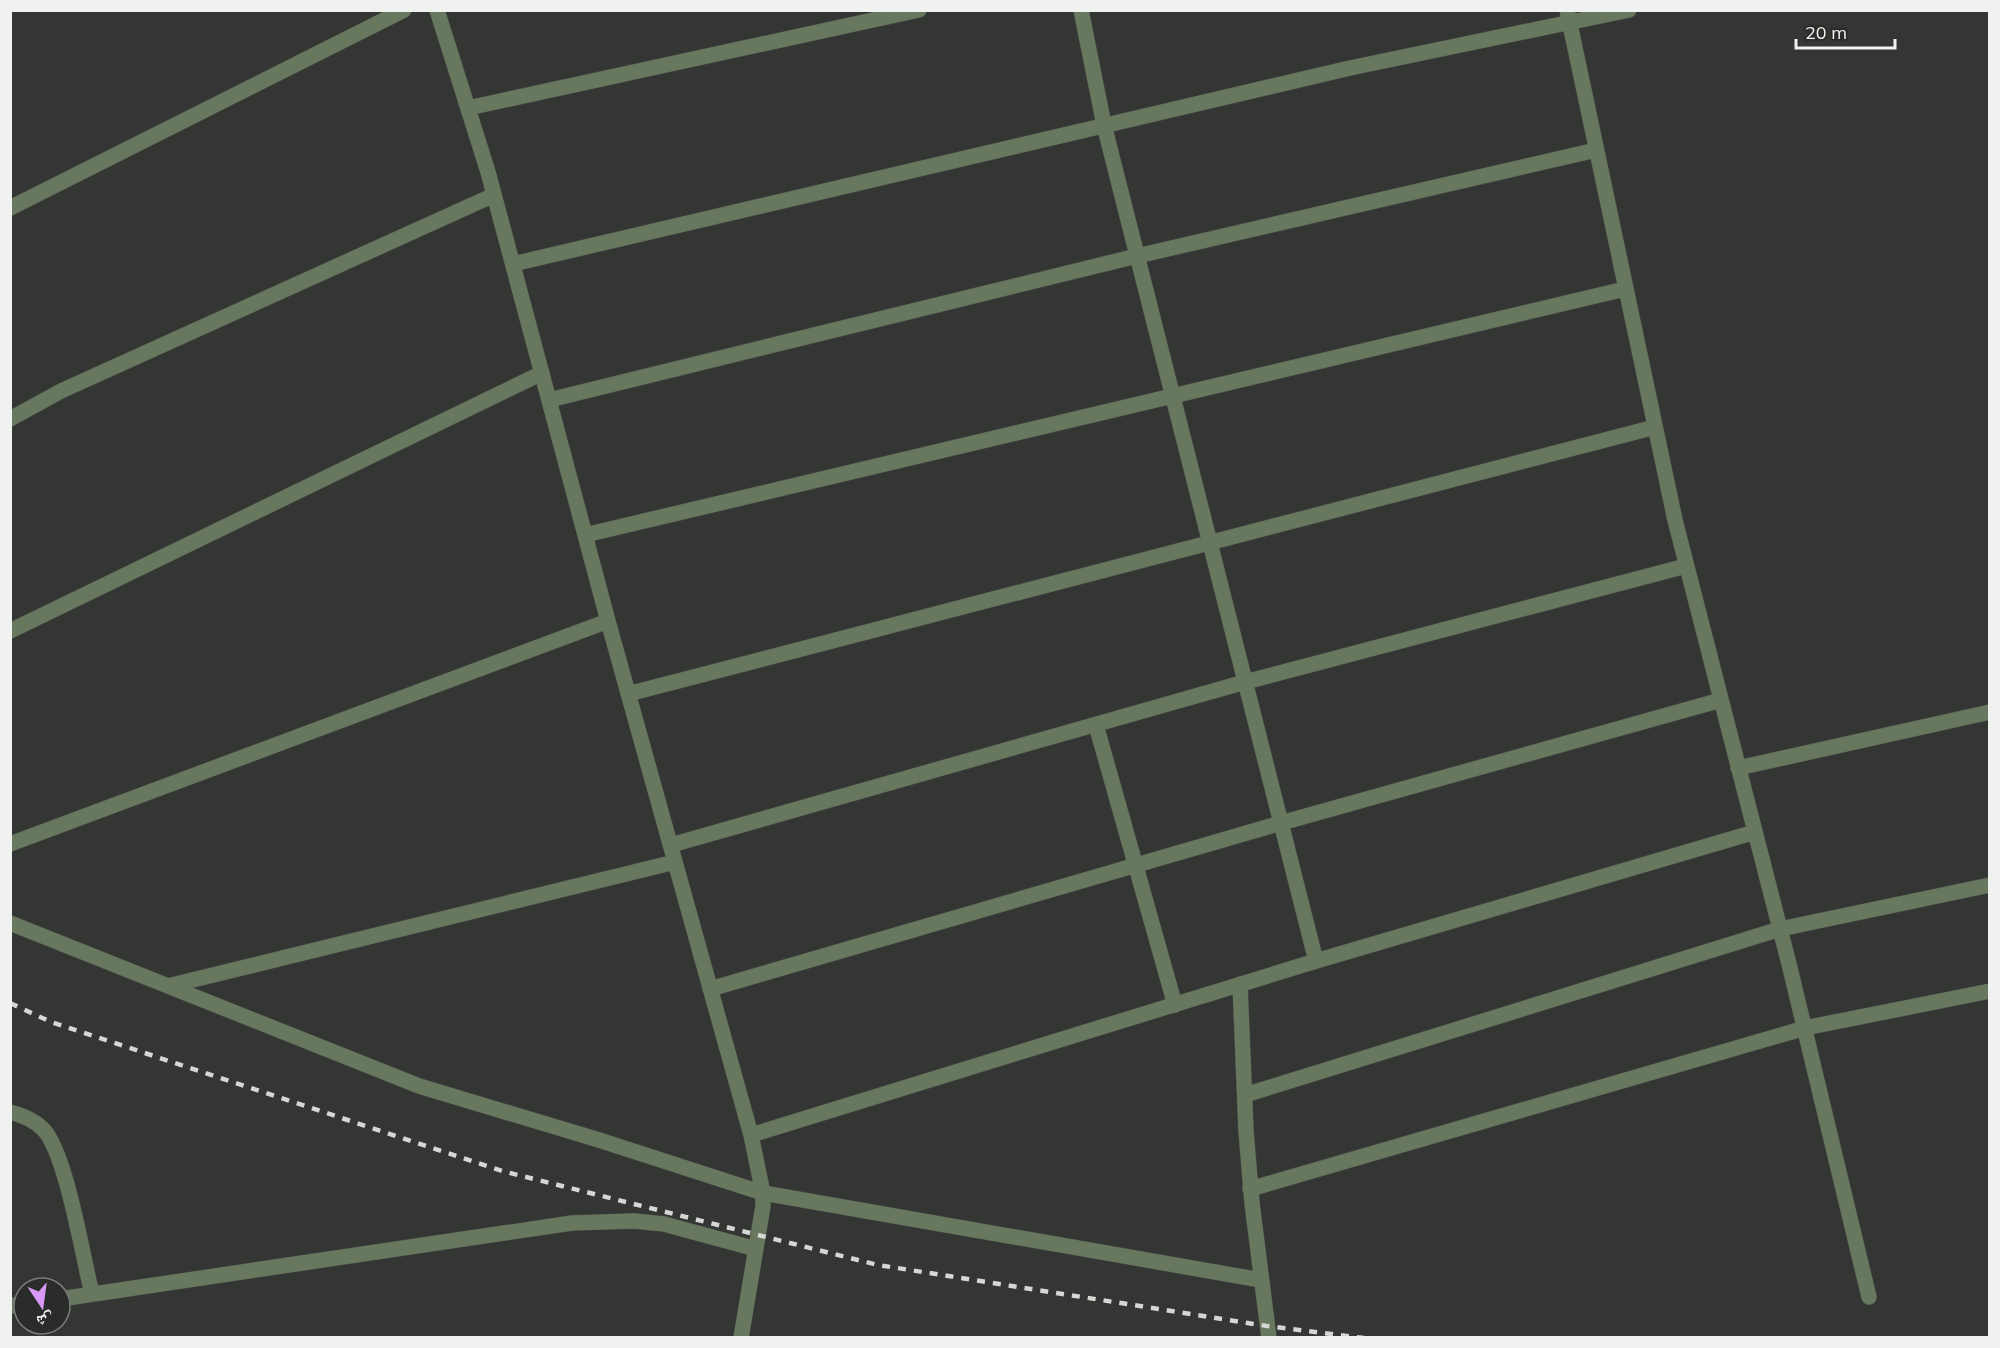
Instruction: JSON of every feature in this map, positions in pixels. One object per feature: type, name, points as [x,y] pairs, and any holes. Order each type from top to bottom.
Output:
[{"type":"street","points":[[10,208],[404,10]]},
{"type":"street","points":[[438,10],[494,195],[628,694],[752,1135],[763,1193],[741,1338]]},
{"type":"street","points":[[468,108],[919,10]]},
{"type":"street","points":[[1081,10],[1104,125],[1316,961]]},
{"type":"street","points":[[513,264],[1568,17],[1629,10]]},
{"type":"street","points":[[1568,17],[1686,566],[1805,1028],[1869,1297]]},
{"type":"street","points":[[549,400],[1137,256],[1596,150]]},
{"type":"street","points":[[10,418],[61,391],[494,195]]},
{"type":"street","points":[[585,535],[1625,289]]},
{"type":"street","points":[[10,632],[542,373]]},
{"type":"street","points":[[628,694],[1655,427]]},
{"type":"street","points":[[670,845],[1245,682],[1686,566]]},
{"type":"street","points":[[10,844],[608,621]]},
{"type":"street","points":[[710,989],[1281,823],[1721,700]]},
{"type":"street","points":[[1738,768],[1989,712]]},
{"type":"street","points":[[1096,725],[1174,1005]]},
{"type":"street","points":[[752,1135],[1316,961],[1755,832]]},
{"type":"street","points":[[168,986],[675,862]]},
{"type":"street","points":[[1245,1095],[1780,929],[1989,885]]},
{"type":"street","points":[[10,923],[419,1086],[763,1193],[1261,1280]]},
{"type":"street","points":[[1240,984],[1251,1189],[1269,1338]]},
{"type":"street","points":[[1251,1189],[1805,1028],[1989,991]]},
{"type":"street","points":[[10,1112],[24,1115],[44,1130],[55,1149],[67,1188],[92,1294]]},
{"type":"street","points":[[72,1297],[572,1223],[634,1221],[664,1224],[756,1249]]},
{"type":"railway","points":[[10,1003],[51,1022],[502,1171],[878,1265],[1267,1326],[1364,1338]]}]
